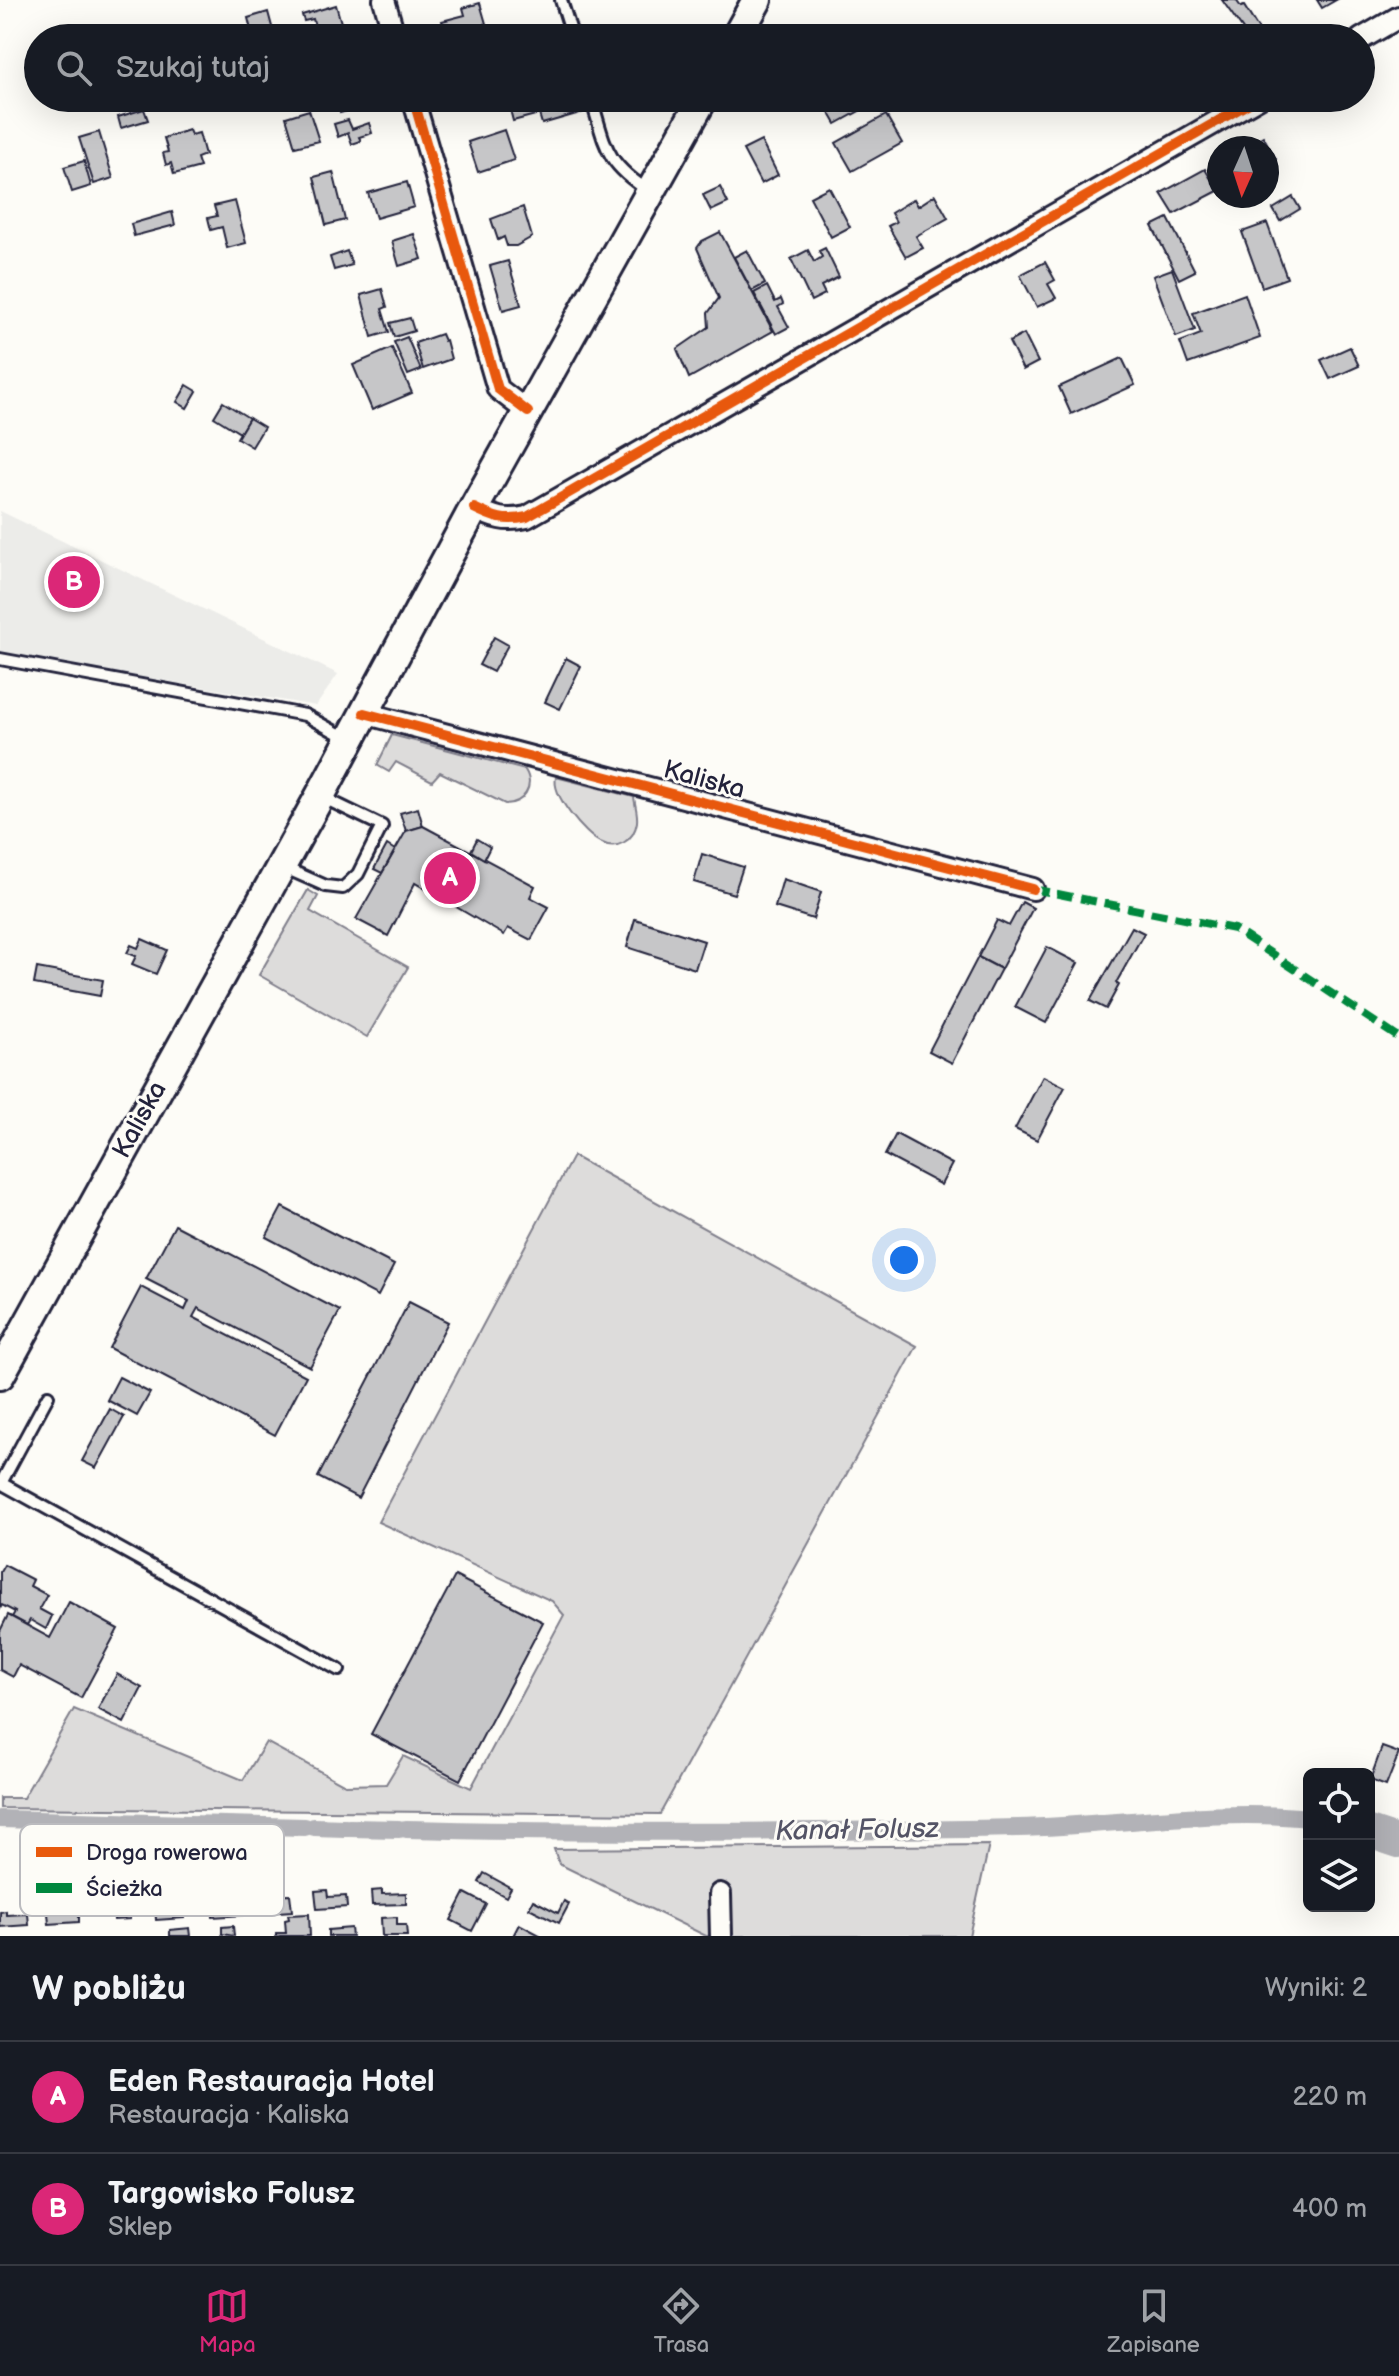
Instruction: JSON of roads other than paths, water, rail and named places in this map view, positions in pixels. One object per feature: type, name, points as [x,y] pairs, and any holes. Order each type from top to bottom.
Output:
[{"type":"main road","points":[[744,24],[757,0]]},
{"type":"main road","points":[[364,713],[474,508],[695,112]]},
{"type":"main road","name":"Kaliska","points":[[0,1375],[364,713]]},
{"type":"street","points":[[384,0],[391,24]]},
{"type":"street","points":[[1375,31],[1399,17]]},
{"type":"street","points":[[417,112],[498,389],[528,412]]},
{"type":"street","points":[[474,508],[498,520],[527,517],[1234,112]]},
{"type":"street","name":"Kaliska","points":[[364,713],[1033,889]]},
{"type":"street","points":[[720,1894],[721,1936]]},
{"type":"lane","points":[[561,0],[569,24]]},
{"type":"lane","points":[[595,112],[609,157],[628,177],[650,192]]},
{"type":"lane","points":[[0,659],[305,715],[350,740]]},
{"type":"lane","points":[[281,866],[326,886],[343,888],[358,874],[382,826],[320,796]]},
{"type":"lane","points":[[48,1396],[0,1483],[339,1670]]},
{"type":"waterway","name":"Kanał Folusz","points":[[406,1829],[865,1831],[1054,1827],[1237,1815],[1303,1818]]},
{"type":"waterway","name":"Kanał Folusz","points":[[0,1819],[191,1824]]},
{"type":"waterway","name":"Kanał Folusz","points":[[284,1826],[305,1827]]},
{"type":"waterway","name":"Kanał Folusz","points":[[314,1827],[345,1828]]},
{"type":"waterway","name":"Kanał Folusz","points":[[349,1828],[399,1829]]},
{"type":"waterway","name":"Kanał Folusz","points":[[1375,1834],[1399,1842]]},
{"type":"place","name":"Targowisko Folusz","points":[[74,582]]},
{"type":"place","name":"Eden Restauracja Hotel","points":[[450,878]]}]
